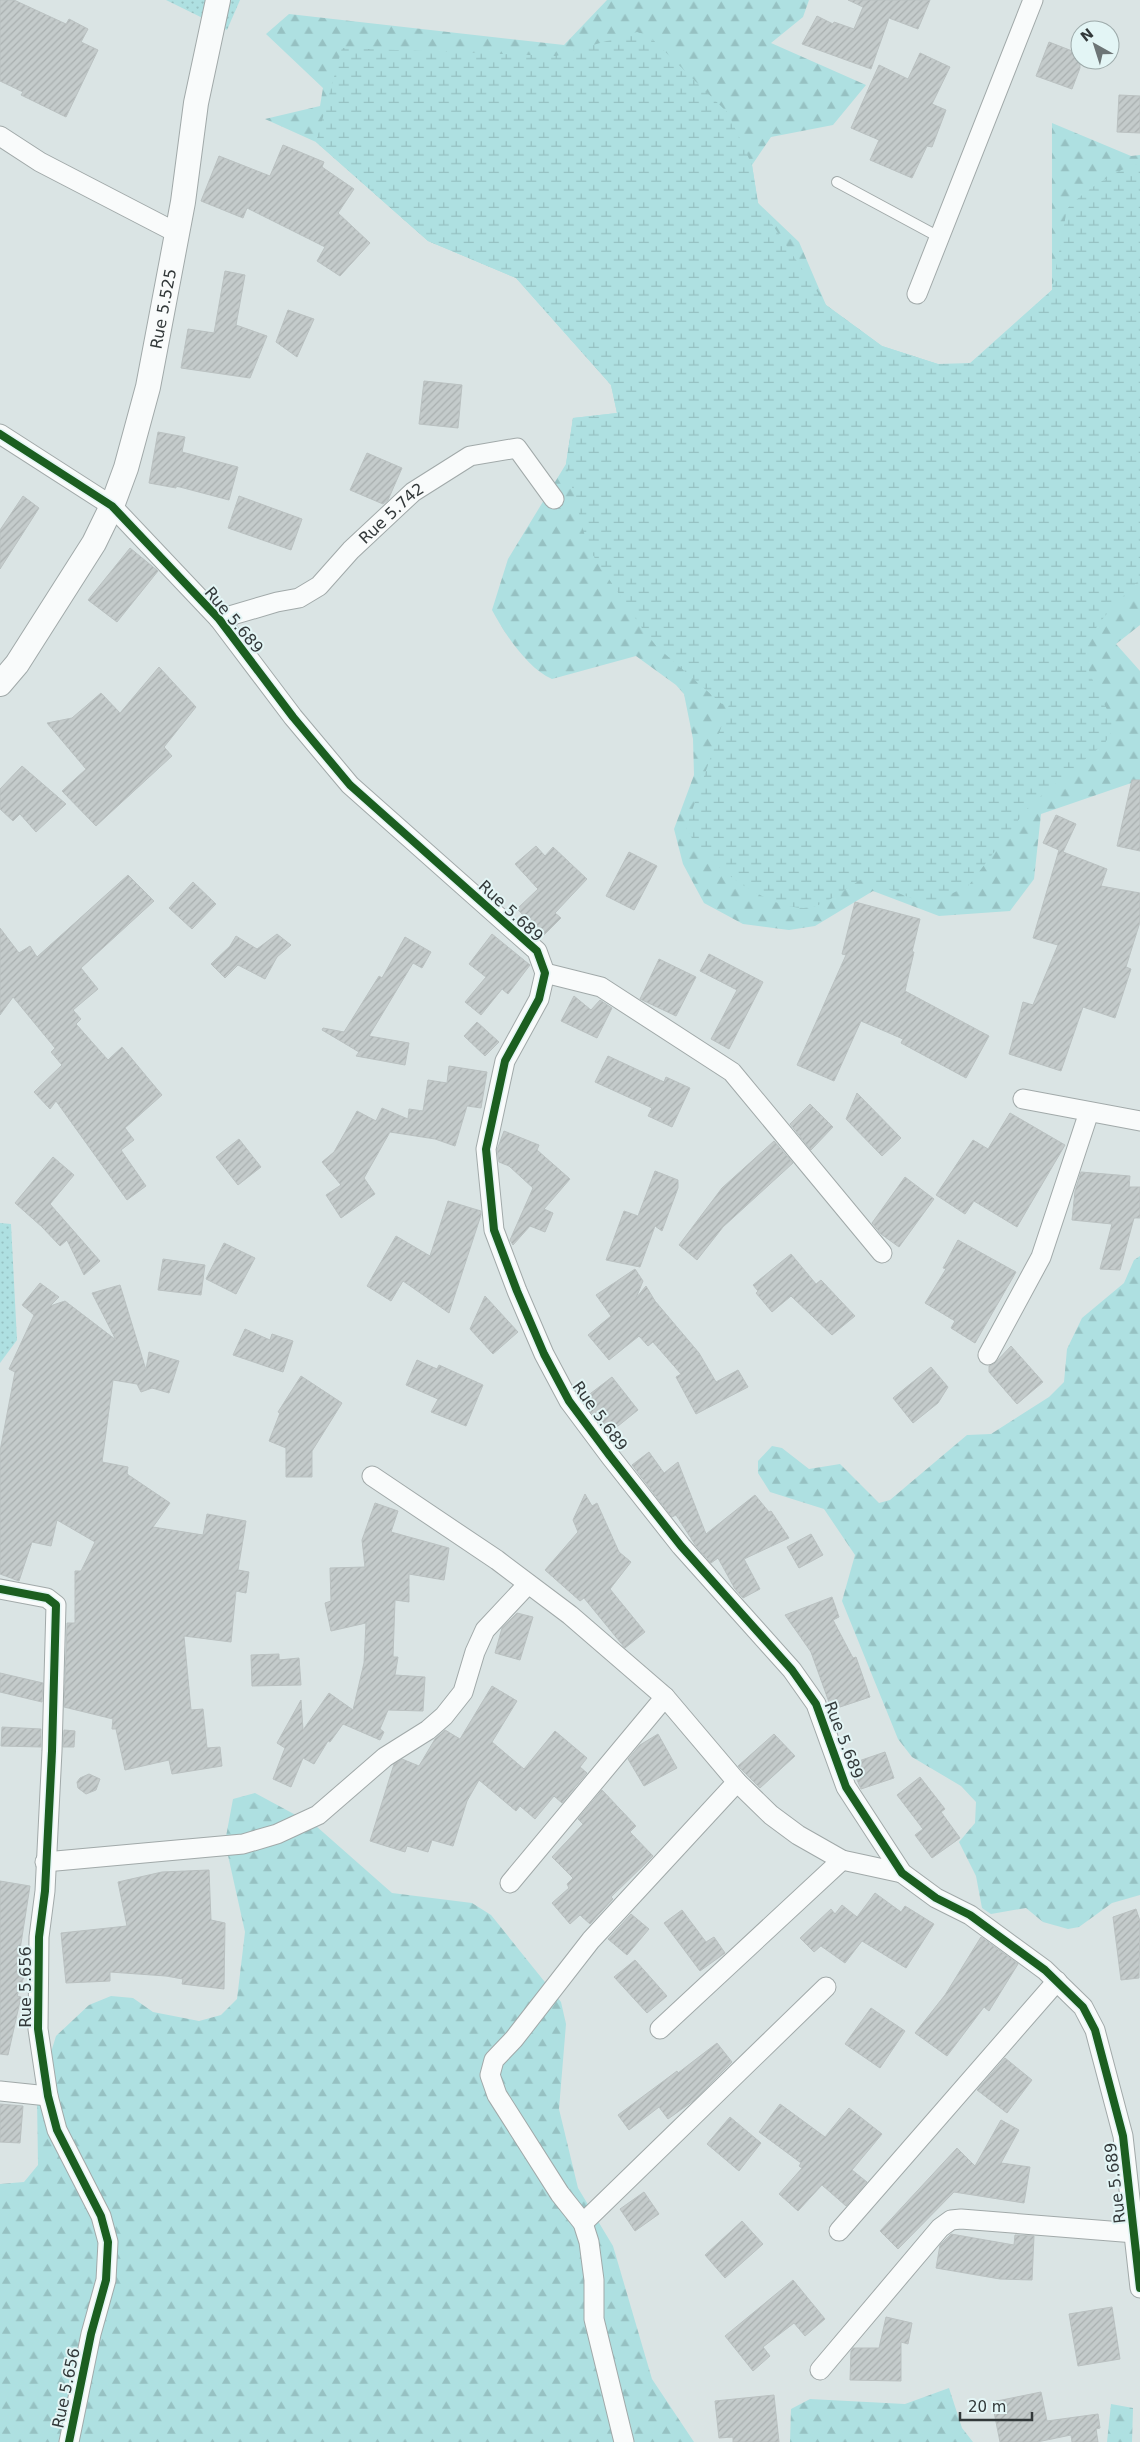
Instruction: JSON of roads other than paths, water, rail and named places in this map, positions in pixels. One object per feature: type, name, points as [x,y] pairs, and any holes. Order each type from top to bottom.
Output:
[{"type":"street","name":"Rue 5.525","points":[[0,684],[17,664],[94,543],[112,506],[126,468],[148,387],[177,233],[196,103],[218,0]]},
{"type":"street","points":[[917,294],[1033,0]]},
{"type":"street","points":[[0,136],[40,162],[177,233]]},
{"type":"street","name":"Rue 5.689","points":[[0,434],[112,506],[219,619],[293,717],[350,785],[537,951],[545,973],[539,999],[505,1061],[486,1148],[494,1230],[544,1354],[569,1401],[681,1546],[792,1670],[816,1704],[846,1787],[902,1873],[936,1898],[970,1915],[1057,1981],[1082,2007],[1095,2030],[1124,2136],[1140,2288]]},
{"type":"street","name":"Rue 5.742","points":[[219,619],[276,602],[300,598],[319,586],[350,550],[413,492],[470,456],[517,448],[554,499]]},
{"type":"street","points":[[545,973],[601,987],[732,1072],[882,1253]]},
{"type":"street","points":[[1022,1099],[1140,1121]]},
{"type":"street","points":[[988,1355],[1041,1257],[1089,1112]]},
{"type":"street","points":[[372,1476],[570,1615],[665,1697],[737,1782],[771,1815],[798,1835],[842,1860],[902,1873]]},
{"type":"street","points":[[45,1862],[243,1844],[277,1834],[318,1815],[385,1757],[428,1730],[444,1716],[463,1692],[475,1652],[486,1630],[528,1584]]},
{"type":"street","name":"Rue 5.656","points":[[0,1589],[47,1598],[56,1605],[52,1751],[45,1891],[39,1937],[38,2029],[48,2096],[57,2130],[100,2216],[108,2242],[106,2280],[91,2334],[69,2442]]},
{"type":"street","points":[[510,1883],[665,1697]]},
{"type":"street","points":[[624,2442],[594,2319],[594,2280],[589,2242],[583,2223],[560,2194],[497,2095],[490,2075],[494,2060],[514,2039],[591,1940],[737,1782]]},
{"type":"street","points":[[660,2029],[842,1860]]},
{"type":"street","points":[[840,2231],[1057,1981]]},
{"type":"street","points":[[583,2223],[826,1987]]},
{"type":"street","points":[[0,2091],[48,2096]]},
{"type":"street","points":[[820,2370],[940,2228],[951,2220],[960,2219],[1135,2233]]},
{"type":"lane","points":[[837,182],[939,237]]}]
